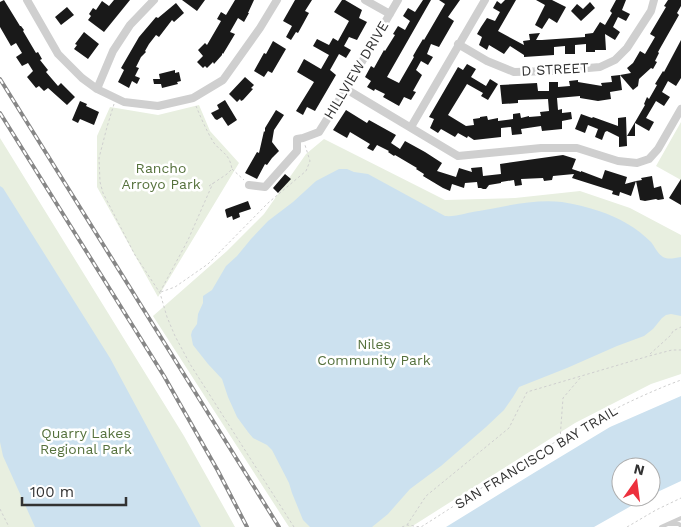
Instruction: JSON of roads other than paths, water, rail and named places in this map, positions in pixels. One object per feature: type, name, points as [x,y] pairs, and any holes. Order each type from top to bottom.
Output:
[{"type":"street","points":[[27,0],[58,54],[82,78],[97,89],[124,102],[158,106],[193,98],[223,80],[260,28],[277,0]]},
{"type":"street","points":[[97,89],[113,52],[130,25],[154,0]]},
{"type":"street","points":[[365,0],[390,14]]},
{"type":"street","name":"HILLVIEW DRIVE","points":[[249,184],[265,187],[297,151],[297,139],[319,132],[398,0]]},
{"type":"street","points":[[411,128],[485,0]]},
{"type":"street","name":"D STREET","points":[[458,44],[488,61],[514,72],[600,67],[615,60],[627,48],[651,11],[654,0]]},
{"type":"street","points":[[346,89],[458,156],[541,148],[578,148],[618,161],[637,163],[649,160],[658,149],[681,110]]},
{"type":"lane","points":[[660,527],[681,518]]},
{"type":"lane","points":[[668,524],[679,524],[681,526]]},
{"type":"water","name":"Niles Community Park","points":[[339,169],[368,174],[445,216],[520,203],[552,201],[581,206],[613,216],[640,232],[663,257],[669,259],[681,257],[681,316],[666,315],[644,336],[519,387],[504,410],[441,466],[410,489],[388,514],[372,527],[310,527],[303,520],[289,483],[272,450],[267,445],[253,438],[237,417],[222,379],[193,345],[191,335],[197,324],[203,296],[212,290],[226,266],[268,221],[316,181]]},
{"type":"water","name":"Quarry Lakes Regional Park","points":[[0,186],[110,358],[201,527],[35,527],[3,456],[0,442]]},
{"type":"water","points":[[681,396],[681,481],[661,490],[661,457],[611,457],[611,507],[629,507],[594,527],[446,527],[537,471],[610,427]]},
{"type":"railway","points":[[0,79],[279,527]]},
{"type":"railway","points":[[0,113],[164,376],[218,471],[247,527]]},
{"type":"park label","name":"Rancho Arroyo Park","points":[[161,176]]}]
